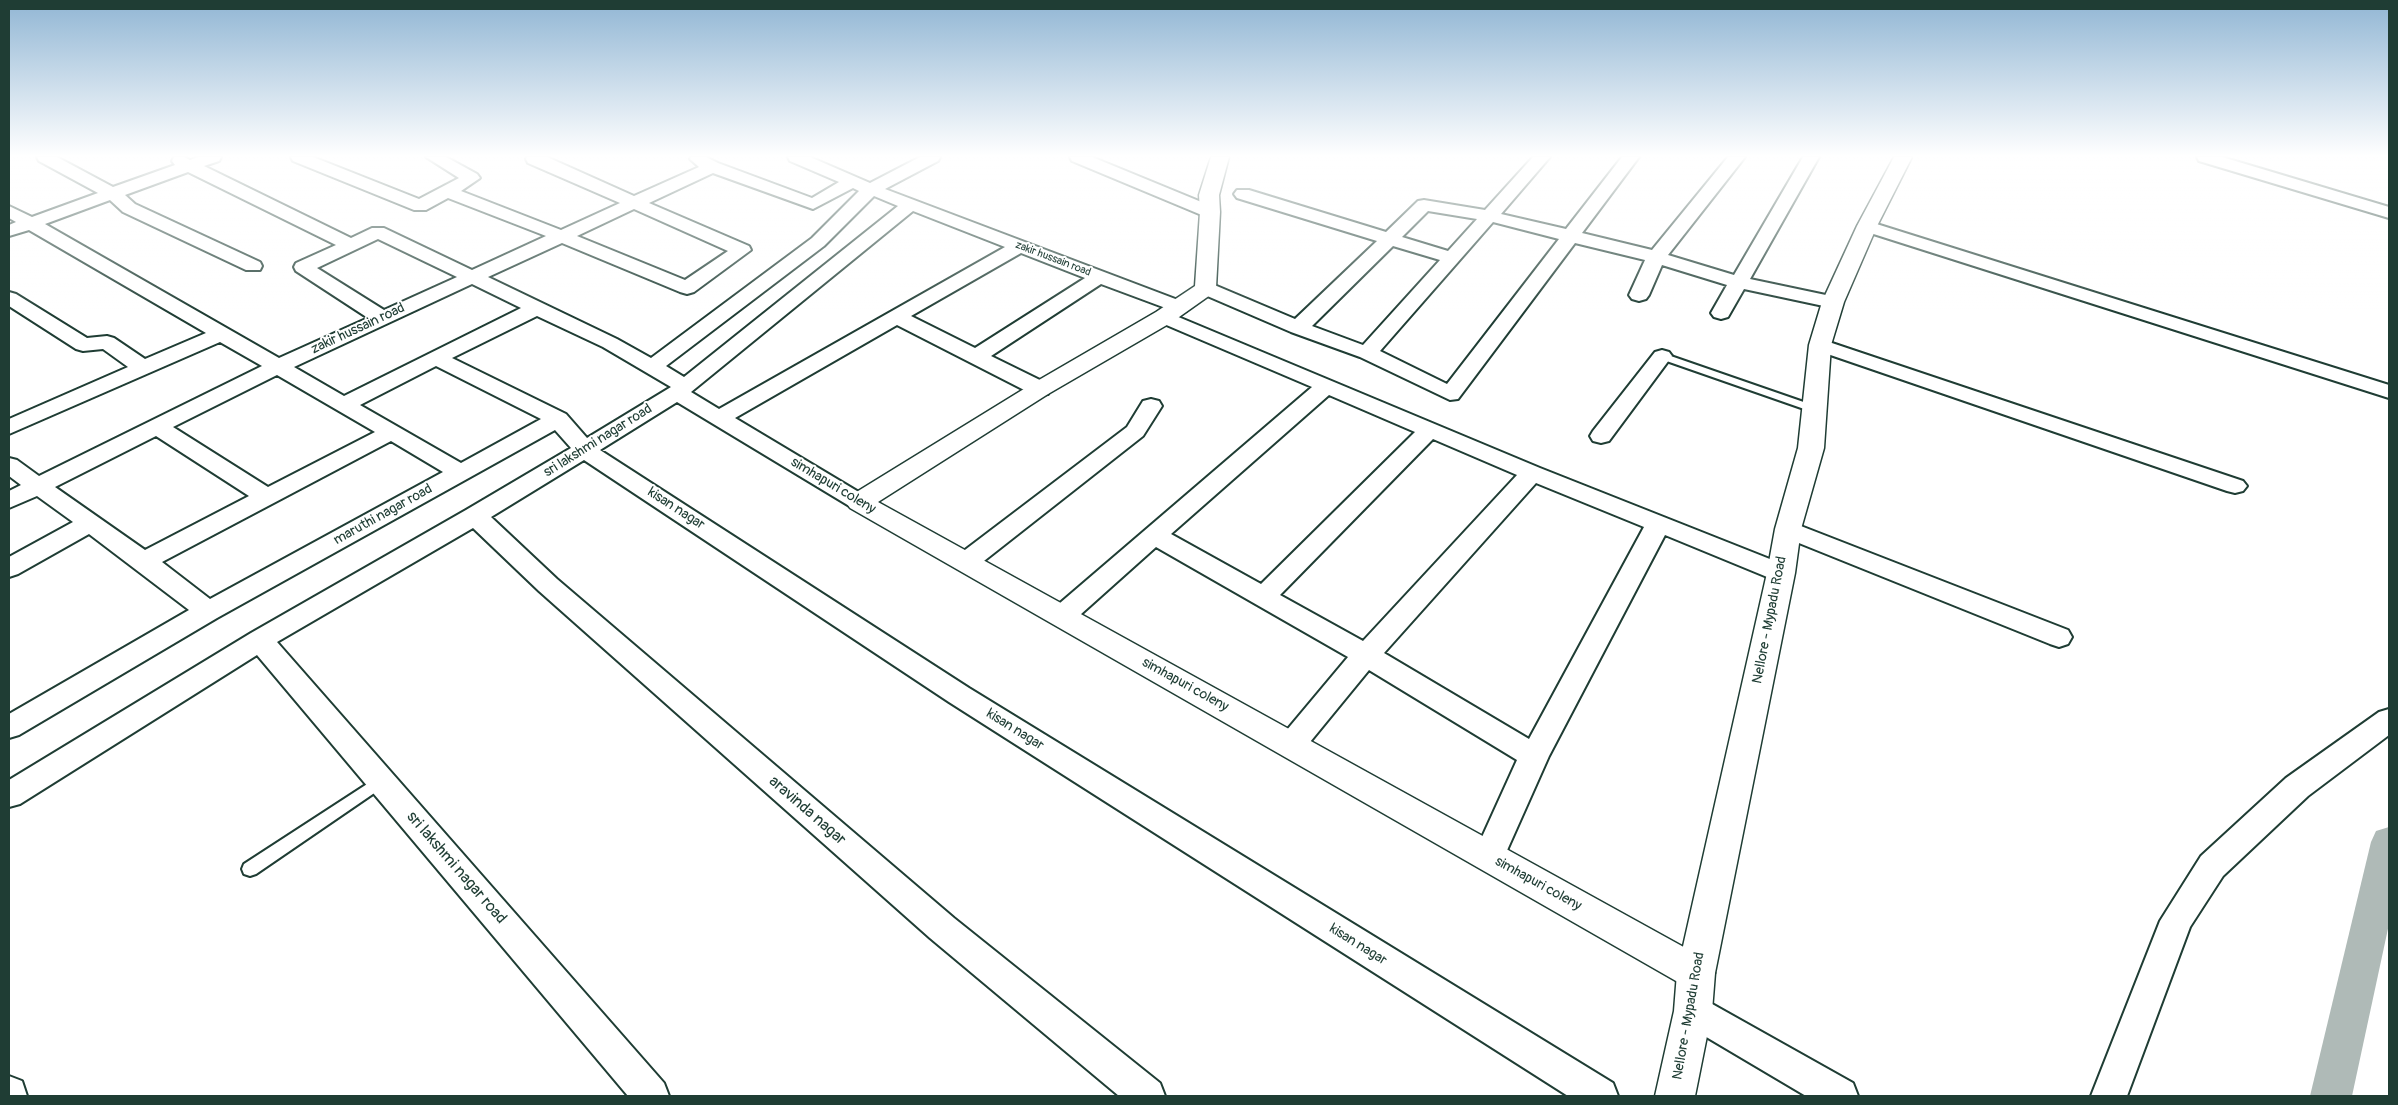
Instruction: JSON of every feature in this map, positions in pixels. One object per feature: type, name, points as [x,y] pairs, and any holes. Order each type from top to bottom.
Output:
[{"type":"street","points":[[9,231],[72,209]]},
{"type":"street","points":[[130,209],[253,266]]},
{"type":"street","points":[[277,209],[349,244]]},
{"type":"street","points":[[491,209],[687,288],[742,250],[645,209]]},
{"type":"street","name":"zakir hussain road","points":[[9,500],[279,366],[620,209]]},
{"type":"street","points":[[652,367],[818,242],[851,209]]},
{"type":"street","name":"sri lakshmi nagar road","points":[[9,794],[260,640],[585,450],[681,389],[906,209]]},
{"type":"street","name":"zakir hussain road","points":[[920,209],[1099,277],[1326,386],[1532,473],[1781,574]]},
{"type":"street","points":[[1202,209],[1210,212]]},
{"type":"street","points":[[1205,288],[1210,209]]},
{"type":"street","points":[[1291,209],[1452,258]]},
{"type":"street","points":[[1298,328],[1420,209]]},
{"type":"street","points":[[1445,209],[1489,216],[1656,257],[1737,282],[1833,302]]},
{"type":"street","points":[[1367,353],[1496,209]]},
{"type":"street","points":[[1205,288],[1298,328],[1367,353],[1450,394],[1592,209]]},
{"type":"street","points":[[1639,295],[1656,257],[1695,209]]},
{"type":"street","points":[[1721,312],[1780,209]]},
{"type":"street","name":"Nellore - Mypadu Road","points":[[1675,1096],[1693,1011],[1696,973],[1781,574],[1788,528],[1811,448],[1820,344],[1833,302],[1875,209]]},
{"type":"street","points":[[2374,209],[2389,213]]},
{"type":"street","points":[[9,211],[223,333],[342,405],[462,473]]},
{"type":"street","points":[[1867,226],[2389,392]]},
{"type":"street","name":"simhapuri coleny","points":[[382,318],[304,267],[349,244],[378,232],[474,276],[610,343],[652,367],[719,418],[859,502],[1696,973]]},
{"type":"street","points":[[719,418],[1020,246]]},
{"type":"street","points":[[976,357],[1099,277]]},
{"type":"street","points":[[859,502],[1040,389],[1172,312],[1205,288]]},
{"type":"street","points":[[9,298],[83,345],[107,342],[144,368]]},
{"type":"street","points":[[342,405],[537,308]]},
{"type":"street","points":[[897,317],[1040,389]]},
{"type":"street","points":[[9,427],[223,333]]},
{"type":"street","points":[[1820,344],[2235,486]]},
{"type":"street","points":[[1601,436],[1662,356]]},
{"type":"street","name":"kisan nagar","points":[[436,358],[558,419],[585,450],[959,695],[1600,1096]]},
{"type":"street","points":[[1062,616],[1326,386]]},
{"type":"street","points":[[966,562],[1135,431],[1151,406]]},
{"type":"street","name":"maruthi nagar road","points":[[9,727],[208,611],[558,419]]},
{"type":"street","points":[[157,427],[267,497]]},
{"type":"street","points":[[1263,597],[1430,430]]},
{"type":"street","points":[[144,561],[392,432]]},
{"type":"street","points":[[9,465],[144,561],[208,611]]},
{"type":"street","points":[[1292,745],[1366,655],[1532,473]]},
{"type":"street","name":"aravinda nagar","points":[[475,516],[548,585],[942,928],[1147,1096]]},
{"type":"street","points":[[9,568],[90,523]]},
{"type":"street","points":[[1489,857],[1534,756],[1659,523]]},
{"type":"street","points":[[1788,528],[2059,637]]},
{"type":"street","points":[[1155,536],[1366,655],[1534,756]]},
{"type":"street","name":"sri lakshmi nagar road","points":[[260,640],[651,1096]]},
{"type":"street","points":[[2109,1096],[2176,921],[2212,866],[2297,787],[2389,720]]},
{"type":"street","points":[[1693,1011],[1840,1096]]},
{"type":"lane","points":[[1662,356],[1814,409]]},
{"type":"lane","points":[[250,869],[381,781]]},
{"type":"waterway","points":[[2331,1096],[2389,842]]}]
